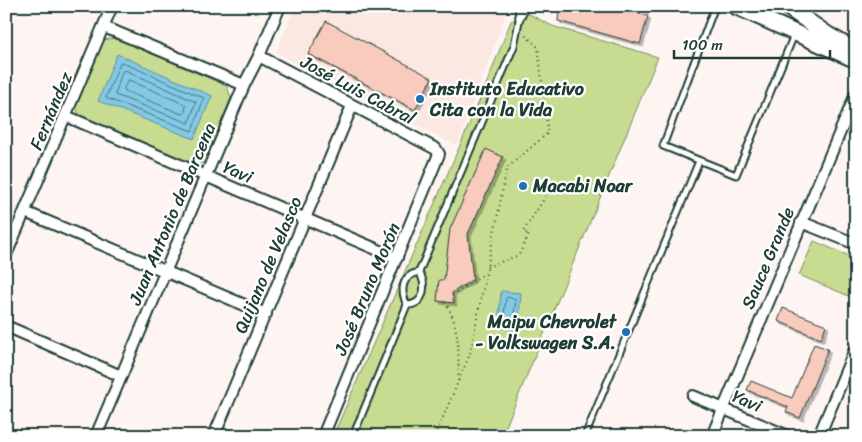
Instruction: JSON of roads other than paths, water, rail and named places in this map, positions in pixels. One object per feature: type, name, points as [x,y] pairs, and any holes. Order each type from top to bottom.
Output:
[{"type":"main road","points":[[735,6],[856,60]]},
{"type":"main road","points":[[786,6],[828,35],[856,51]]},
{"type":"street","name":"Fernández","points":[[6,255],[112,6]]},
{"type":"street","name":"Juan Antonio de Barcena","points":[[96,436],[244,85],[259,56],[280,6]]},
{"type":"street","points":[[104,27],[244,85]]},
{"type":"street","name":"José Luis Cabral","points":[[259,56],[436,150],[439,154]]},
{"type":"street","name":"Sauce Grande","points":[[712,436],[856,94]]},
{"type":"street","name":"Quijano de Velasco","points":[[214,436],[352,106]]},
{"type":"street","name":"Yavi","points":[[66,116],[397,258]]},
{"type":"street","name":"José Bruno Morón","points":[[323,436],[439,154]]},
{"type":"street","points":[[25,212],[266,314]]},
{"type":"street","points":[[801,222],[856,244]]},
{"type":"street","points":[[6,326],[121,376]]},
{"type":"street","points":[[819,436],[856,347]]},
{"type":"street","name":"Yavi","points":[[693,396],[788,436]]},
{"type":"lane","points":[[518,6],[520,21]]},
{"type":"lane","points":[[419,272],[514,46],[526,6]]},
{"type":"lane","points":[[715,6],[663,146],[736,175],[795,33]]},
{"type":"lane","points":[[585,436],[699,160]]},
{"type":"lane","points":[[407,306],[402,297],[405,279],[410,274],[419,272]]},
{"type":"lane","points":[[352,436],[407,306],[417,302],[424,292],[424,279],[419,272]]},
{"type":"water","points":[[117,54],[212,96],[194,139],[98,101]]},
{"type":"water","points":[[501,291],[521,293],[518,330],[498,328]]},
{"type":"place","name":"Instituto Educativo Cita con la Vida","points":[[420,99]]},
{"type":"place","name":"Macabi Noar","points":[[523,186]]},
{"type":"place","name":"Maipu Chevrolet - Volkswagen S.A.","points":[[626,332]]}]
